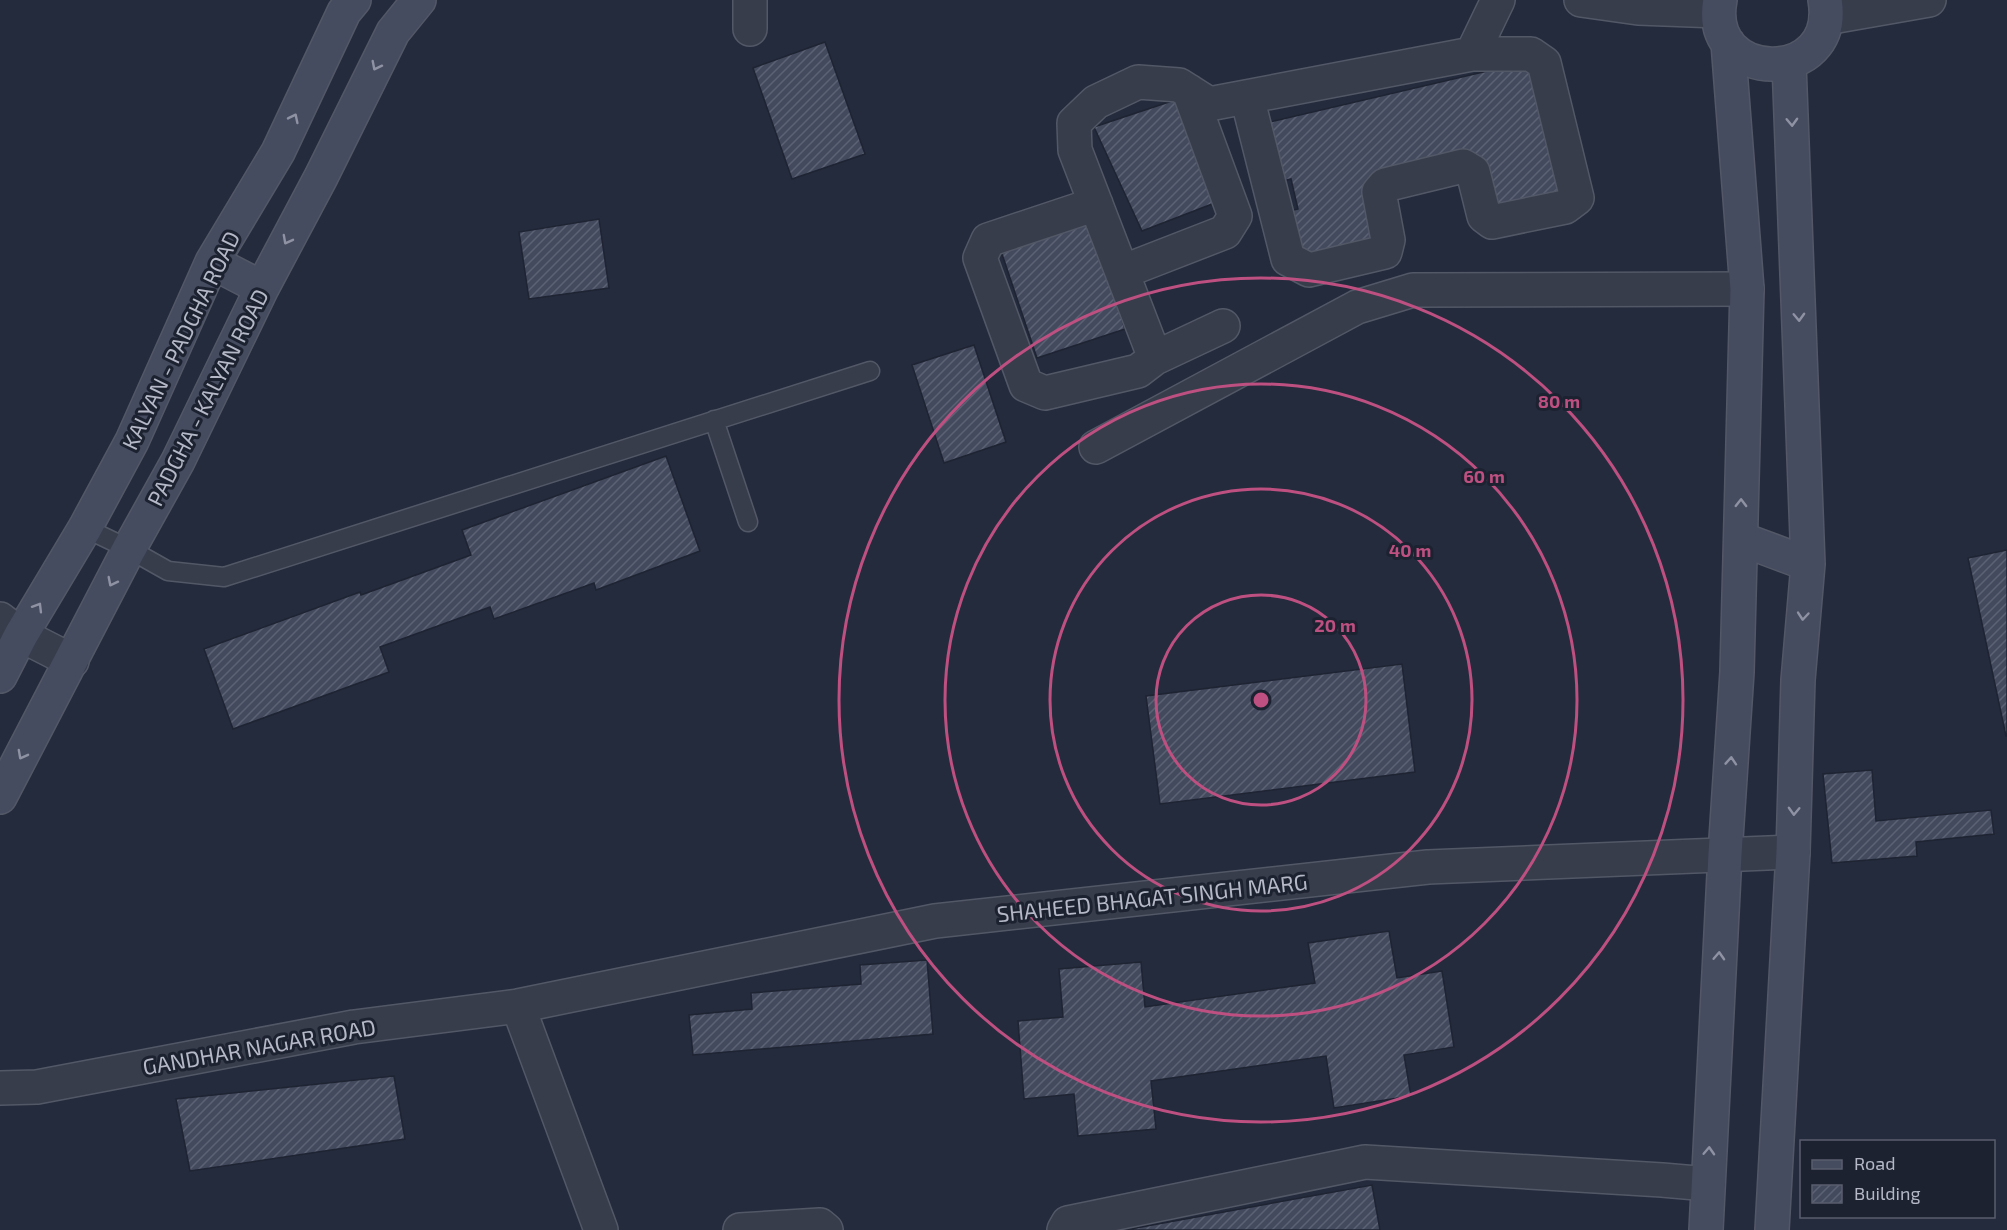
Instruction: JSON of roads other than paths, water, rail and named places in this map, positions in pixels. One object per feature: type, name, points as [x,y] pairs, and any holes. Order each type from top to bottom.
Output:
[{"type":"street","name":"PADGHA - KALYAN ROAD","points":[[0,797],[129,549],[178,461],[262,288],[321,177],[393,32],[419,0]]},
{"type":"street","points":[[1472,54],[1498,0]]},
{"type":"street","points":[[1581,0],[1638,8],[1719,6],[1720,28],[1728,44],[1740,55],[1756,63],[1772,65],[1790,63],[1805,56],[1816,43],[1824,28],[1826,9],[1929,0]]},
{"type":"street","points":[[349,6],[393,32]]},
{"type":"street","name":"KALYAN - PADGHA ROAD","points":[[0,676],[11,627],[85,528],[132,441],[212,262],[278,152],[349,6]]},
{"type":"street","points":[[1706,1230],[1725,854],[1737,672],[1747,289],[1728,44]]},
{"type":"street","points":[[1155,358],[1075,150],[1074,123],[1096,102],[1138,82],[1179,85],[1209,104],[1472,54],[1531,54],[1544,63],[1576,198],[1565,207],[1492,222],[1484,216],[1473,172],[1463,166],[1385,185],[1379,192],[1388,240],[1385,252],[1309,270],[1288,259],[1247,98]]},
{"type":"street","points":[[1772,1230],[1793,852],[1798,680],[1808,564],[1790,63]]},
{"type":"street","points":[[1122,272],[1225,232],[1235,216],[1188,91]]},
{"type":"street","points":[[278,152],[321,177]]},
{"type":"street","points":[[1096,204],[987,240],[980,258],[1026,386],[1045,393],[1138,371],[1155,358],[1223,326]]},
{"type":"street","points":[[212,262],[262,288]]},
{"type":"street","points":[[1096,447],[1357,307],[1413,290],[1747,289]]},
{"type":"street","points":[[132,441],[178,461]]},
{"type":"street","points":[[1741,538],[1808,564]]},
{"type":"street","points":[[11,627],[72,661]]},
{"type":"street","name":"SHAHEED BHAGAT SINGH MARG","points":[[518,1006],[935,921],[1428,867],[1793,852]]},
{"type":"street","points":[[518,1006],[601,1230]]},
{"type":"street","name":"GANDHAR NAGAR ROAD","points":[[0,1088],[37,1087],[354,1027],[518,1006]]},
{"type":"street","points":[[1064,1230],[1068,1223],[1365,1162],[1708,1184]]},
{"type":"street","points":[[740,1230],[820,1225],[826,1230]]},
{"type":"lane","points":[[85,528],[168,571],[224,577],[870,371]]},
{"type":"lane","points":[[714,420],[748,522]]}]
